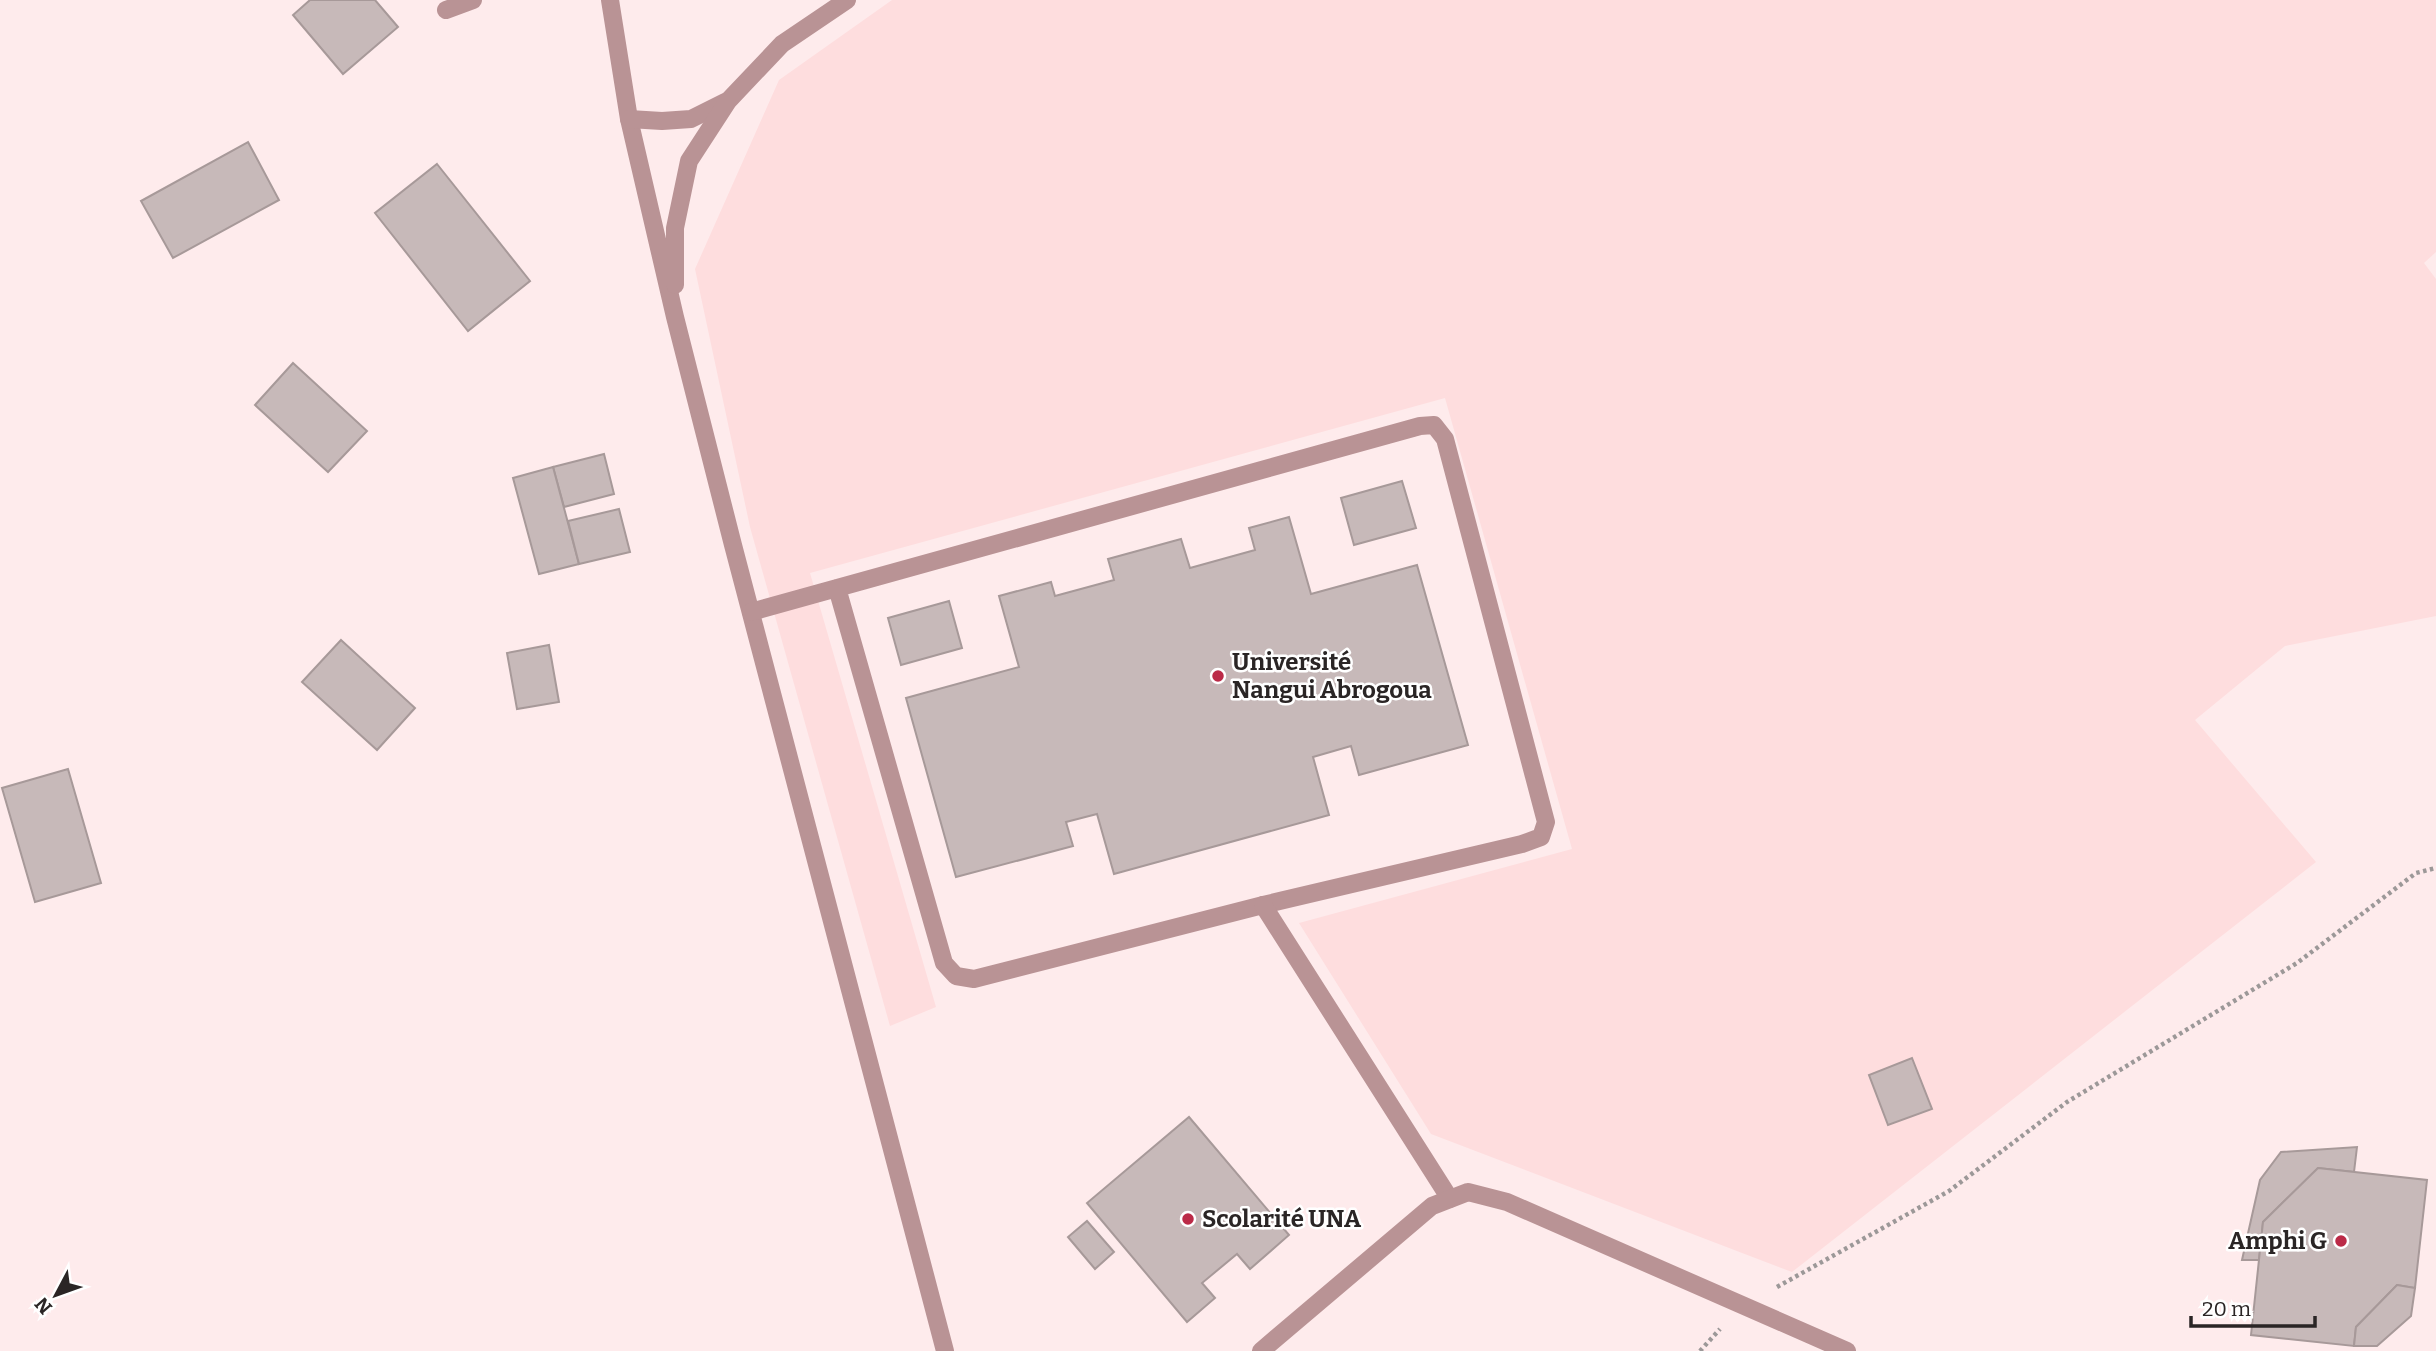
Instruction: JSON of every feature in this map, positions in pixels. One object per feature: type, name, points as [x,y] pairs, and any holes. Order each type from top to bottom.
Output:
[{"type":"lane","points":[[446,10],[473,0]]},
{"type":"lane","points":[[610,0],[629,119],[675,317],[945,1351]]},
{"type":"lane","points":[[675,317],[675,228],[689,161],[728,101],[782,44],[847,0]]},
{"type":"lane","points":[[629,119],[691,119],[728,101]]},
{"type":"lane","points":[[751,612],[837,588],[1420,426],[1434,425],[1445,439],[1546,822],[1541,837],[1522,844],[1264,905],[974,979],[956,976],[944,963],[837,588]]},
{"type":"lane","points":[[1264,905],[1450,1199]]},
{"type":"lane","points":[[1261,1351],[1432,1206],[1468,1192],[1507,1202],[1847,1351]]},
{"type":"path","points":[[1700,1351],[1743,1306],[1949,1191],[2067,1102],[2297,963],[2416,873],[2436,868]]},
{"type":"shaded area","name":"Université Nangui Abrogoua","points":[[0,0],[2436,0],[2436,1351],[0,1351]]},
{"type":"shaded area","points":[[892,0],[2436,0],[2436,252],[2424,263],[2436,279],[2436,616],[2285,646],[2195,720],[2316,862],[1792,1272],[1431,1134],[1299,923],[1572,849],[1445,398],[810,573],[936,1007],[890,1026],[750,527],[695,269],[779,80]]},
{"type":"building","points":[[310,0],[375,0],[398,27],[343,74],[293,15]]},
{"type":"building","points":[[248,142],[279,200],[173,258],[141,201]]},
{"type":"building","points":[[437,164],[530,281],[468,331],[375,213]]},
{"type":"building","points":[[293,363],[367,431],[328,472],[255,405]]},
{"type":"building","points":[[604,454],[614,494],[564,507],[553,467]]},
{"type":"building","points":[[553,467],[579,564],[539,574],[513,478]]},
{"type":"building","points":[[1402,481],[1416,528],[1354,545],[1341,498]]},
{"type":"building","points":[[619,509],[630,552],[579,564],[568,521]]},
{"type":"building","points":[[1289,517],[1311,594],[1417,565],[1468,745],[1359,775],[1351,746],[1313,757],[1329,815],[1114,874],[1097,814],[1066,822],[1073,846],[956,877],[906,698],[1019,667],[999,596],[1051,582],[1055,596],[1114,580],[1108,559],[1181,539],[1190,568],[1255,550],[1249,528]]},
{"type":"building","points":[[949,601],[962,648],[901,665],[888,618]]},
{"type":"building","points":[[341,640],[415,708],[377,750],[302,682]]},
{"type":"building","points":[[549,645],[559,702],[517,709],[507,653]]},
{"type":"building","points":[[68,769],[101,883],[35,902],[2,788]]},
{"type":"building","points":[[1912,1058],[1932,1109],[1888,1125],[1869,1075]]},
{"type":"building","name":"Scolarité UNA","points":[[1189,1117],[1289,1235],[1250,1269],[1237,1254],[1202,1283],[1215,1298],[1187,1322],[1087,1203]]},
{"type":"building","points":[[2357,1147],[2354,1172],[2318,1168],[2263,1222],[2259,1260],[2242,1260],[2260,1180],[2281,1152]]},
{"type":"building","name":"Amphi G","points":[[2318,1168],[2427,1180],[2415,1288],[2397,1285],[2356,1327],[2354,1346],[2251,1335],[2263,1222]]},
{"type":"building","points":[[1087,1221],[1114,1252],[1095,1269],[1068,1237]]},
{"type":"building","points":[[2397,1285],[2415,1288],[2411,1316],[2377,1346],[2354,1346],[2356,1327]]},
{"type":"place","name":"Université Nangui Abrogoua","points":[[1218,676]]},
{"type":"place","name":"Scolarité UNA","points":[[1188,1219]]},
{"type":"place","name":"Amphi G","points":[[2341,1241]]}]
